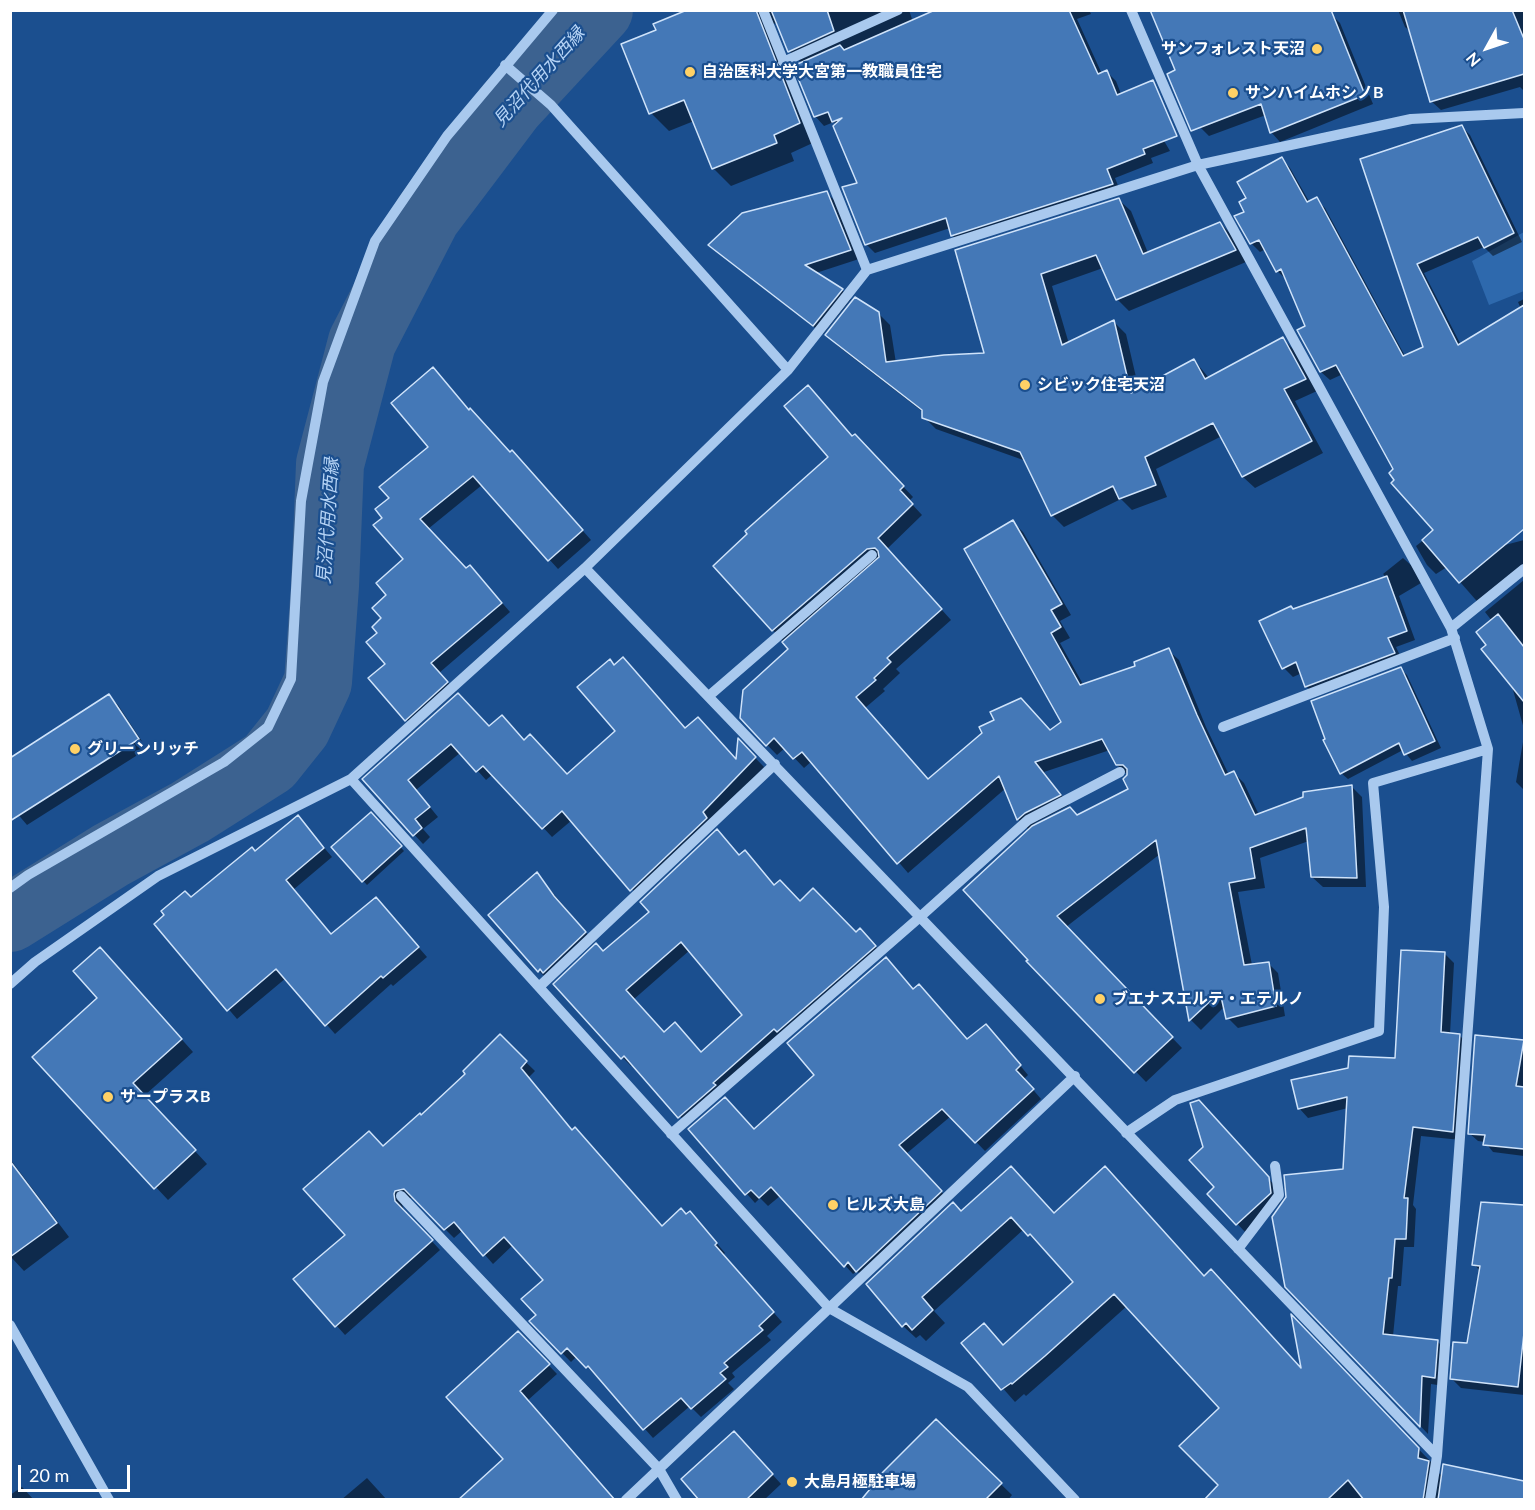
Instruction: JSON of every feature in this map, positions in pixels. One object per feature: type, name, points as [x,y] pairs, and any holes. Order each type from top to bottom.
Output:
[{"type":"street","points":[[10,888],[38,869],[224,762],[268,727],[291,679],[301,501],[322,382],[375,241],[447,136],[553,10]]},
{"type":"street","points":[[763,10],[867,270]]},
{"type":"street","points":[[783,62],[898,10]]},
{"type":"street","points":[[1131,10],[1198,165],[1453,633],[1488,749],[1437,1456],[1430,1500]]},
{"type":"street","points":[[505,65],[551,105],[788,370]]},
{"type":"street","points":[[10,984],[35,962],[158,876],[351,778],[585,568],[788,370],[867,270],[1198,165],[1411,119],[1524,113]]},
{"type":"street","points":[[710,696],[872,555]]},
{"type":"street","points":[[585,568],[1437,1456]]},
{"type":"street","points":[[1222,727],[1453,633],[1524,569]]},
{"type":"street","points":[[1126,1133],[1175,1100],[1379,1031],[1384,907],[1373,783],[1488,749]]},
{"type":"street","points":[[539,987],[775,764]]},
{"type":"street","points":[[671,1134],[1028,820],[1120,772]]},
{"type":"street","points":[[351,778],[829,1308],[969,1388],[1075,1500]]},
{"type":"street","points":[[626,1500],[1074,1076]]},
{"type":"street","points":[[1238,1249],[1279,1196],[1275,1166]]},
{"type":"street","points":[[401,1196],[659,1468],[677,1500]]},
{"type":"street","points":[[10,1325],[109,1500]]},
{"type":"shaded area","points":[[1524,232],[1524,291],[1489,305],[1472,261]]},
{"type":"building","name":"自治医科大学大宮第一教職員住宅","points":[[687,10],[756,10],[800,123],[774,135],[777,143],[712,169],[684,100],[649,114],[621,44],[656,30],[653,24]]},
{"type":"building","points":[[771,10],[827,10],[834,31],[788,52]]},
{"type":"building","points":[[935,10],[1069,10],[1098,74],[1107,70],[1117,95],[1153,80],[1177,136],[1143,149],[1145,154],[1107,169],[1113,184],[951,236],[946,218],[865,245],[842,187],[857,183],[833,126],[842,118],[832,122],[828,112],[814,117],[793,66],[840,45],[844,50]]},
{"type":"building","points":[[1150,10],[1331,10],[1365,95],[1270,133],[1261,104],[1191,131],[1167,74],[1175,70]]},
{"type":"building","points":[[1403,10],[1512,10],[1524,39],[1524,74],[1430,102]]},
{"type":"building","points":[[1462,125],[1514,233],[1484,248],[1478,237],[1417,264],[1458,345],[1524,305],[1524,529],[1459,583],[1422,540],[1433,530],[1391,483],[1394,480],[1389,473],[1393,469],[1336,365],[1320,372],[1297,330],[1305,326],[1281,269],[1276,272],[1259,240],[1250,244],[1234,216],[1244,212],[1239,202],[1246,198],[1237,182],[1282,157],[1307,202],[1317,197],[1403,356],[1423,347],[1360,159]]},
{"type":"building","points":[[827,191],[851,250],[805,265],[843,289],[813,326],[708,245],[742,213]]},
{"type":"building","points":[[1119,198],[1143,254],[1220,222],[1236,250],[1116,300],[1096,255],[1041,274],[1062,345],[1114,320],[1131,393],[1194,359],[1205,379],[1283,337],[1306,379],[1284,389],[1312,441],[1242,477],[1213,423],[1145,457],[1156,485],[1119,499],[1113,486],[1051,516],[1020,452],[922,418],[922,410],[825,335],[855,297],[879,312],[886,362],[984,353],[955,250]]},
{"type":"building","points":[[433,367],[469,410],[470,408],[510,452],[512,450],[583,530],[548,561],[473,476],[420,519],[466,568],[470,565],[502,603],[431,663],[448,682],[405,721],[368,678],[385,664],[366,642],[377,633],[372,627],[381,618],[372,608],[386,595],[376,583],[403,559],[373,525],[382,518],[375,509],[389,498],[379,487],[428,447],[391,403]]},
{"type":"building","points":[[808,385],[852,436],[855,434],[904,486],[900,490],[913,504],[878,538],[942,609],[887,658],[891,662],[874,678],[876,680],[856,697],[928,779],[982,733],[979,727],[994,720],[990,712],[1021,698],[1050,730],[1061,722],[964,549],[1013,520],[1062,604],[1051,610],[1061,627],[1051,633],[1080,685],[1135,666],[1134,662],[1169,648],[1225,775],[1234,771],[1255,815],[1303,797],[1303,792],[1352,785],[1357,878],[1311,877],[1306,828],[1250,848],[1255,878],[1229,883],[1244,965],[1269,962],[1276,1006],[1226,1019],[1220,992],[1189,1021],[1156,840],[1057,916],[1173,1037],[1134,1073],[1026,961],[1028,960],[963,890],[1032,826],[1070,807],[1077,815],[1128,789],[1123,779],[1127,775],[1127,769],[1123,765],[1116,765],[1102,739],[1035,762],[1061,795],[1025,813],[1017,820],[999,776],[897,864],[802,752],[793,759],[774,738],[766,746],[740,718],[743,690],[788,649],[782,642],[879,557],[875,548],[867,549],[772,631],[713,566],[747,534],[745,531],[828,457],[784,406]]},
{"type":"building","points":[[1387,576],[1407,631],[1388,638],[1395,653],[1305,687],[1296,662],[1282,669],[1259,621],[1291,606],[1293,609]]},
{"type":"building","points":[[1498,614],[1524,647],[1524,702],[1481,649],[1486,645],[1476,632]]},
{"type":"building","points":[[623,657],[685,728],[698,717],[736,759],[738,738],[756,757],[703,812],[707,818],[630,891],[562,811],[542,829],[483,766],[476,772],[451,744],[408,780],[430,807],[415,819],[422,828],[413,836],[362,779],[458,693],[489,726],[502,715],[524,740],[530,734],[567,774],[615,731],[577,687],[610,659],[614,665]]},
{"type":"building","points":[[1401,667],[1435,741],[1404,755],[1399,743],[1340,774],[1323,740],[1325,739],[1311,701]]},
{"type":"building","name":"グリーンリッチ","points":[[109,694],[139,739],[10,821],[10,758]]},
{"type":"building","points":[[371,812],[402,846],[362,882],[331,847]]},
{"type":"building","points":[[298,815],[324,848],[286,880],[331,934],[376,897],[419,947],[383,978],[381,976],[325,1026],[276,969],[227,1011],[154,924],[164,915],[161,911],[185,891],[191,897],[252,847],[255,851]]},
{"type":"building","points":[[717,829],[739,855],[745,850],[774,885],[780,880],[800,901],[813,888],[856,932],[860,928],[876,946],[777,1032],[774,1029],[713,1083],[716,1085],[678,1118],[624,1056],[621,1059],[553,984],[596,943],[603,951],[649,912],[640,902]],"holes":[[[681,942],[742,1015],[701,1052],[675,1022],[664,1032],[626,990]]]},
{"type":"building","points":[[537,872],[554,896],[586,932],[543,973],[540,969],[538,972],[488,915]]},
{"type":"building","points":[[100,947],[182,1039],[133,1083],[196,1150],[154,1189],[32,1057],[97,998],[73,971]]},
{"type":"building","points":[[1401,950],[1445,952],[1441,1032],[1460,1034],[1453,1132],[1413,1127],[1404,1198],[1408,1198],[1406,1239],[1395,1239],[1392,1278],[1389,1278],[1383,1334],[1438,1340],[1435,1378],[1422,1376],[1420,1427],[1285,1287],[1272,1217],[1286,1197],[1284,1175],[1343,1169],[1347,1097],[1298,1109],[1291,1080],[1348,1068],[1349,1056],[1395,1058]]},
{"type":"building","points":[[886,957],[913,989],[919,984],[967,1039],[986,1024],[1021,1065],[1016,1070],[1034,1089],[975,1143],[942,1109],[899,1145],[942,1191],[856,1272],[848,1262],[844,1267],[771,1187],[759,1198],[751,1190],[745,1195],[688,1129],[725,1097],[754,1129],[814,1075],[787,1043]]},
{"type":"building","points":[[500,1034],[527,1061],[521,1068],[572,1130],[575,1127],[662,1226],[681,1208],[686,1214],[690,1211],[717,1243],[715,1245],[774,1312],[759,1326],[763,1330],[724,1363],[728,1367],[720,1373],[726,1379],[691,1409],[681,1398],[643,1430],[588,1366],[586,1368],[567,1348],[561,1354],[529,1321],[536,1315],[521,1299],[543,1280],[504,1237],[483,1256],[454,1222],[444,1230],[404,1189],[395,1191],[395,1201],[433,1240],[335,1327],[293,1279],[345,1235],[303,1189],[369,1131],[383,1146],[465,1074],[463,1071]]},
{"type":"building","points":[[1475,1035],[1524,1040],[1516,1086],[1524,1087],[1524,1149],[1483,1145],[1485,1135],[1468,1134]]},
{"type":"building","points":[[1199,1100],[1269,1177],[1271,1193],[1236,1225],[1207,1194],[1214,1187],[1189,1160],[1203,1147],[1190,1103]]},
{"type":"building","points":[[10,1161],[57,1223],[10,1257]]},
{"type":"building","points":[[1011,1166],[1054,1213],[1105,1166],[1204,1276],[1211,1269],[1301,1368],[1291,1314],[1419,1448],[1418,1458],[1429,1461],[1423,1500],[1364,1500],[1348,1480],[1327,1500],[1204,1500],[1218,1485],[1179,1446],[1219,1408],[1114,1294],[1045,1356],[1012,1384],[1001,1390],[961,1343],[984,1323],[1003,1345],[1073,1282],[1030,1234],[1028,1236],[1011,1217],[922,1297],[933,1310],[912,1330],[906,1323],[902,1327],[866,1284],[953,1202],[961,1211]]},
{"type":"building","points":[[1481,1202],[1524,1205],[1524,1333],[1518,1387],[1450,1379],[1453,1342],[1467,1343],[1480,1266],[1472,1265]]},
{"type":"building","points":[[518,1331],[550,1364],[520,1391],[615,1500],[458,1500],[503,1459],[446,1397]]},
{"type":"building","points":[[936,1419],[1002,1483],[985,1500],[861,1500],[875,1483],[874,1481]]},
{"type":"building","points":[[734,1431],[773,1474],[746,1500],[699,1500],[681,1479]]},
{"type":"building","points":[[1443,1464],[1524,1481],[1524,1500],[1438,1500]]},
{"type":"waterway","name":"見沼代用水西縁","points":[[10,918],[111,855],[190,812],[269,762],[297,727],[318,682],[330,464],[362,342],[427,216],[510,106],[599,10]]},
{"type":"place","name":"サンフォレスト天沼","points":[[1317,49]]},
{"type":"place","name":"自治医科大学大宮第一教職員住宅","points":[[690,72]]},
{"type":"place","name":"サンハイムホシノB","points":[[1233,93]]},
{"type":"place","name":"シビック住宅天沼","points":[[1025,385]]},
{"type":"place","name":"グリーンリッチ","points":[[75,749]]},
{"type":"place","name":"ブエナスエルテ・エテルノ","points":[[1100,999]]},
{"type":"place","name":"サープラスB","points":[[108,1097]]},
{"type":"place","name":"ヒルズ大島","points":[[833,1205]]},
{"type":"place","name":"大島月極駐車場","points":[[792,1482]]}]
